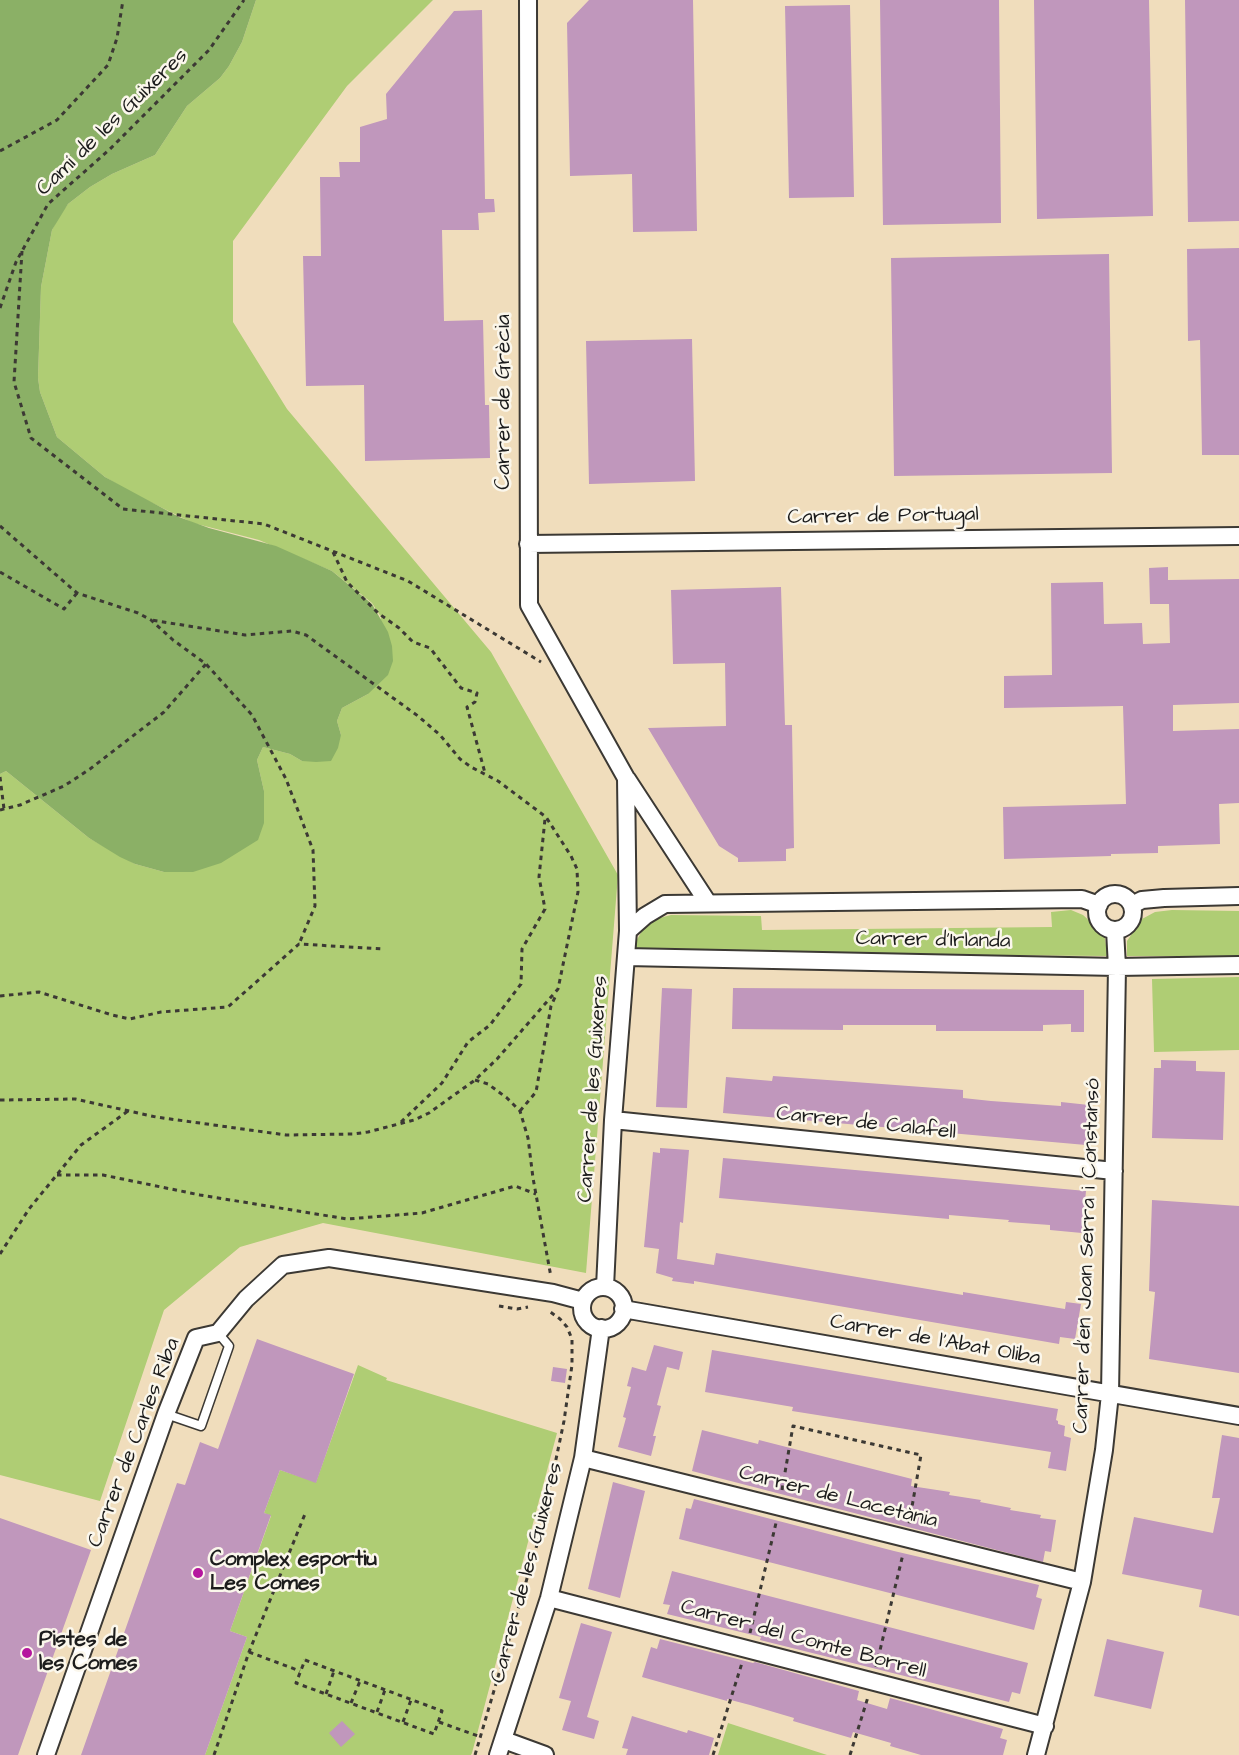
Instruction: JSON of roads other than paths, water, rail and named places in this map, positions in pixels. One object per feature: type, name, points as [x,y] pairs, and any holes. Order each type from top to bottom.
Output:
[{"type":"street","name":"Carrer de Grècia","points":[[528,0],[529,605],[626,778],[708,903]]},
{"type":"street","name":"Carrer de Portugal","points":[[528,544],[1239,536]]},
{"type":"street","name":"Carrer de Grècia","points":[[626,778],[628,931]]},
{"type":"street","points":[[1114,894],[1124,897],[1132,905],[1133,917],[1125,928],[1107,929],[1101,924],[1097,915],[1099,905],[1105,898],[1114,894]]},
{"type":"street","points":[[1132,905],[1142,900],[1164,898],[1239,896]]},
{"type":"street","name":"Carrer d'Irlanda","points":[[628,931],[645,916],[665,904],[1082,899],[1099,905]]},
{"type":"street","name":"Carrer d'en Joan Serra i Constansó","points":[[1036,1755],[1082,1582],[1104,1449],[1110,1394],[1117,968],[1115,930]]},
{"type":"street","name":"Carrer de les Guixeres","points":[[605,1287],[613,1120],[628,931]]},
{"type":"street","name":"Carrer d'Irlanda","points":[[626,957],[1117,968],[1239,965]]},
{"type":"street","name":"Carrer de Calafell","points":[[613,1120],[1114,1171]]},
{"type":"street","name":"Carrer de Carles Riba","points":[[46,1755],[166,1414],[196,1338],[218,1333],[246,1299],[283,1265],[329,1258],[554,1293],[583,1301]]},
{"type":"street","points":[[605,1287],[620,1295],[623,1309],[621,1317],[615,1324],[601,1328],[586,1320],[582,1308],[583,1301],[592,1290],[605,1287]]},
{"type":"street","name":"Carrer de l'Abat Oliba","points":[[623,1309],[1239,1416]]},
{"type":"street","name":"Carrer de les Guixeres","points":[[501,1748],[549,1598],[583,1458],[601,1328]]},
{"type":"street","name":"Carrer de Lacetània","points":[[583,1458],[1082,1582]]},
{"type":"street","name":"Carrer del Comte Borrell","points":[[549,1598],[1045,1726]]},
{"type":"street","points":[[501,1748],[545,1755]]},
{"type":"lane","points":[[166,1414],[201,1426],[229,1346],[218,1333]]},
{"type":"place","name":"Complex esportiu Les Comes","points":[[198,1573]]},
{"type":"place","name":"Pistes de les Comes","points":[[27,1653]]}]
